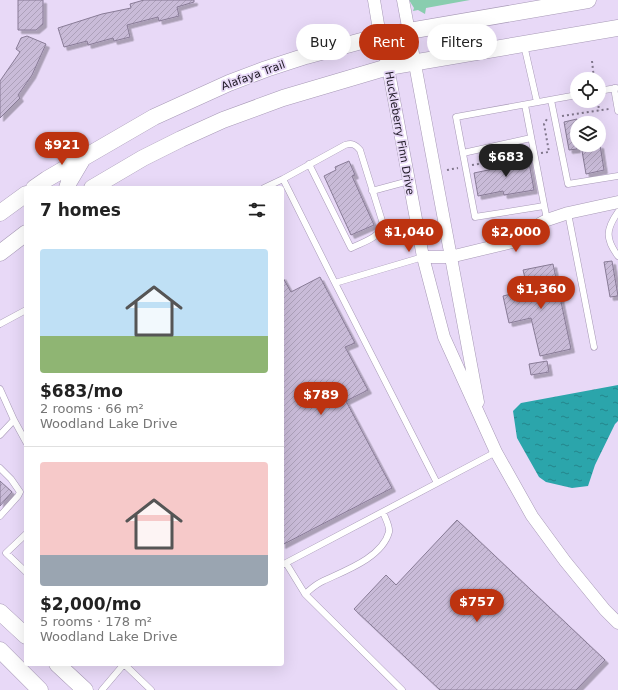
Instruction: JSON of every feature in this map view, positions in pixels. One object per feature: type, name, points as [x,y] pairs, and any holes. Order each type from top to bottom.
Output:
[{"type":"main road","name":"Alafaya Trail","points":[[419,29],[588,0]]},
{"type":"main road","points":[[95,186],[143,158],[223,120],[283,98],[388,68],[415,62],[618,28]]},
{"type":"main road","name":"Alafaya Trail","points":[[37,186],[154,116],[229,83],[306,56],[359,42]]},
{"type":"main road","points":[[67,186],[84,157]]},
{"type":"main road","points":[[0,213],[24,195]]},
{"type":"main road","points":[[0,253],[24,235]]},
{"type":"main road","points":[[0,612],[24,634]]},
{"type":"main road","points":[[0,650],[40,690]]},
{"type":"main road","points":[[59,666],[85,690]]},
{"type":"street","name":"Huckleberry Finn Drive","points":[[374,0],[378,24]]},
{"type":"street","name":"Huckleberry Finn Drive","points":[[403,0],[408,24]]},
{"type":"street","name":"Huckleberry Finn Drive","points":[[386,60],[422,257],[444,337],[496,452],[532,516],[604,610],[618,623]]},
{"type":"street","name":"Huckleberry Finn Drive","points":[[415,62],[482,423]]},
{"type":"street","points":[[422,257],[450,256],[512,242],[528,235],[541,223],[547,220],[568,213],[618,202]]},
{"type":"lane","points":[[524,44],[537,102]]},
{"type":"lane","points":[[606,90],[616,88],[618,111]]},
{"type":"lane","points":[[544,206],[475,217],[456,117],[570,96]]},
{"type":"lane","points":[[551,100],[568,184],[618,176]]},
{"type":"lane","points":[[525,105],[547,220]]},
{"type":"lane","points":[[463,153],[531,138]]},
{"type":"lane","points":[[268,186],[283,179],[309,164],[345,145],[351,144],[356,146],[360,150],[382,224],[381,230],[377,235],[352,248],[309,164]]},
{"type":"lane","points":[[283,179],[437,483]]},
{"type":"lane","points":[[372,191],[408,181]]},
{"type":"lane","points":[[618,212],[612,220],[608,231],[613,249],[618,256]]},
{"type":"lane","points":[[568,213],[594,347]]},
{"type":"lane","points":[[335,283],[422,257]]},
{"type":"lane","points":[[0,324],[24,311]]},
{"type":"lane","points":[[0,389],[24,438]]},
{"type":"lane","points":[[0,435],[14,420]]},
{"type":"lane","points":[[402,690],[305,594],[284,564],[496,452]]},
{"type":"lane","points":[[0,468],[11,479],[20,492],[0,516]]},
{"type":"lane","points":[[305,594],[321,582],[358,566],[385,541],[389,532],[389,527],[382,512]]},
{"type":"lane","points":[[24,535],[3,551],[24,570]]},
{"type":"lane","points":[[102,690],[122,666]]},
{"type":"lane","points":[[126,666],[151,690]]},
{"type":"path","points":[[592,61],[593,72]]},
{"type":"path","points":[[559,117],[599,111],[599,108]]},
{"type":"path","points":[[443,170],[549,152],[544,124],[545,122]]},
{"type":"shaded area","points":[[409,0],[470,0],[426,8],[425,14],[418,10],[413,11],[414,8]]},
{"type":"water","points":[[618,385],[618,421],[615,424],[595,465],[588,486],[572,488],[546,482],[539,477],[517,438],[513,411],[521,403]]},
{"type":"building","points":[[18,0],[43,0],[43,24],[36,30],[18,30]]},
{"type":"building","points":[[144,0],[194,0],[194,2],[177,7],[179,16],[159,21],[158,17],[127,25],[130,37],[114,41],[113,38],[88,45],[87,41],[64,47],[58,28],[102,14],[131,8],[130,4]]},
{"type":"building","points":[[27,36],[46,44],[32,75],[18,95],[20,98],[0,118],[0,81],[20,52],[16,49],[21,38]]},
{"type":"building","points":[[570,121],[570,150],[569,150],[564,122]]},
{"type":"building","points":[[582,152],[601,152],[604,170],[586,174]]},
{"type":"building","points":[[528,157],[534,190],[504,195],[503,191],[478,196],[474,173],[493,169],[492,163]]},
{"type":"building","points":[[349,161],[355,175],[352,176],[374,225],[351,235],[324,176],[336,170],[335,167]]},
{"type":"building","points":[[612,261],[618,296],[610,297],[604,262]]},
{"type":"building","points":[[553,264],[571,349],[540,356],[531,318],[509,323],[503,296],[528,290],[523,270]]},
{"type":"building","points":[[320,277],[355,343],[345,347],[368,390],[346,401],[392,488],[284,544],[284,280],[291,292]]},
{"type":"building","points":[[547,361],[549,372],[531,375],[529,364]]},
{"type":"building","points":[[0,481],[12,492],[0,506]]},
{"type":"building","points":[[457,520],[605,660],[576,690],[440,690],[354,609],[386,575],[396,585]]}]
